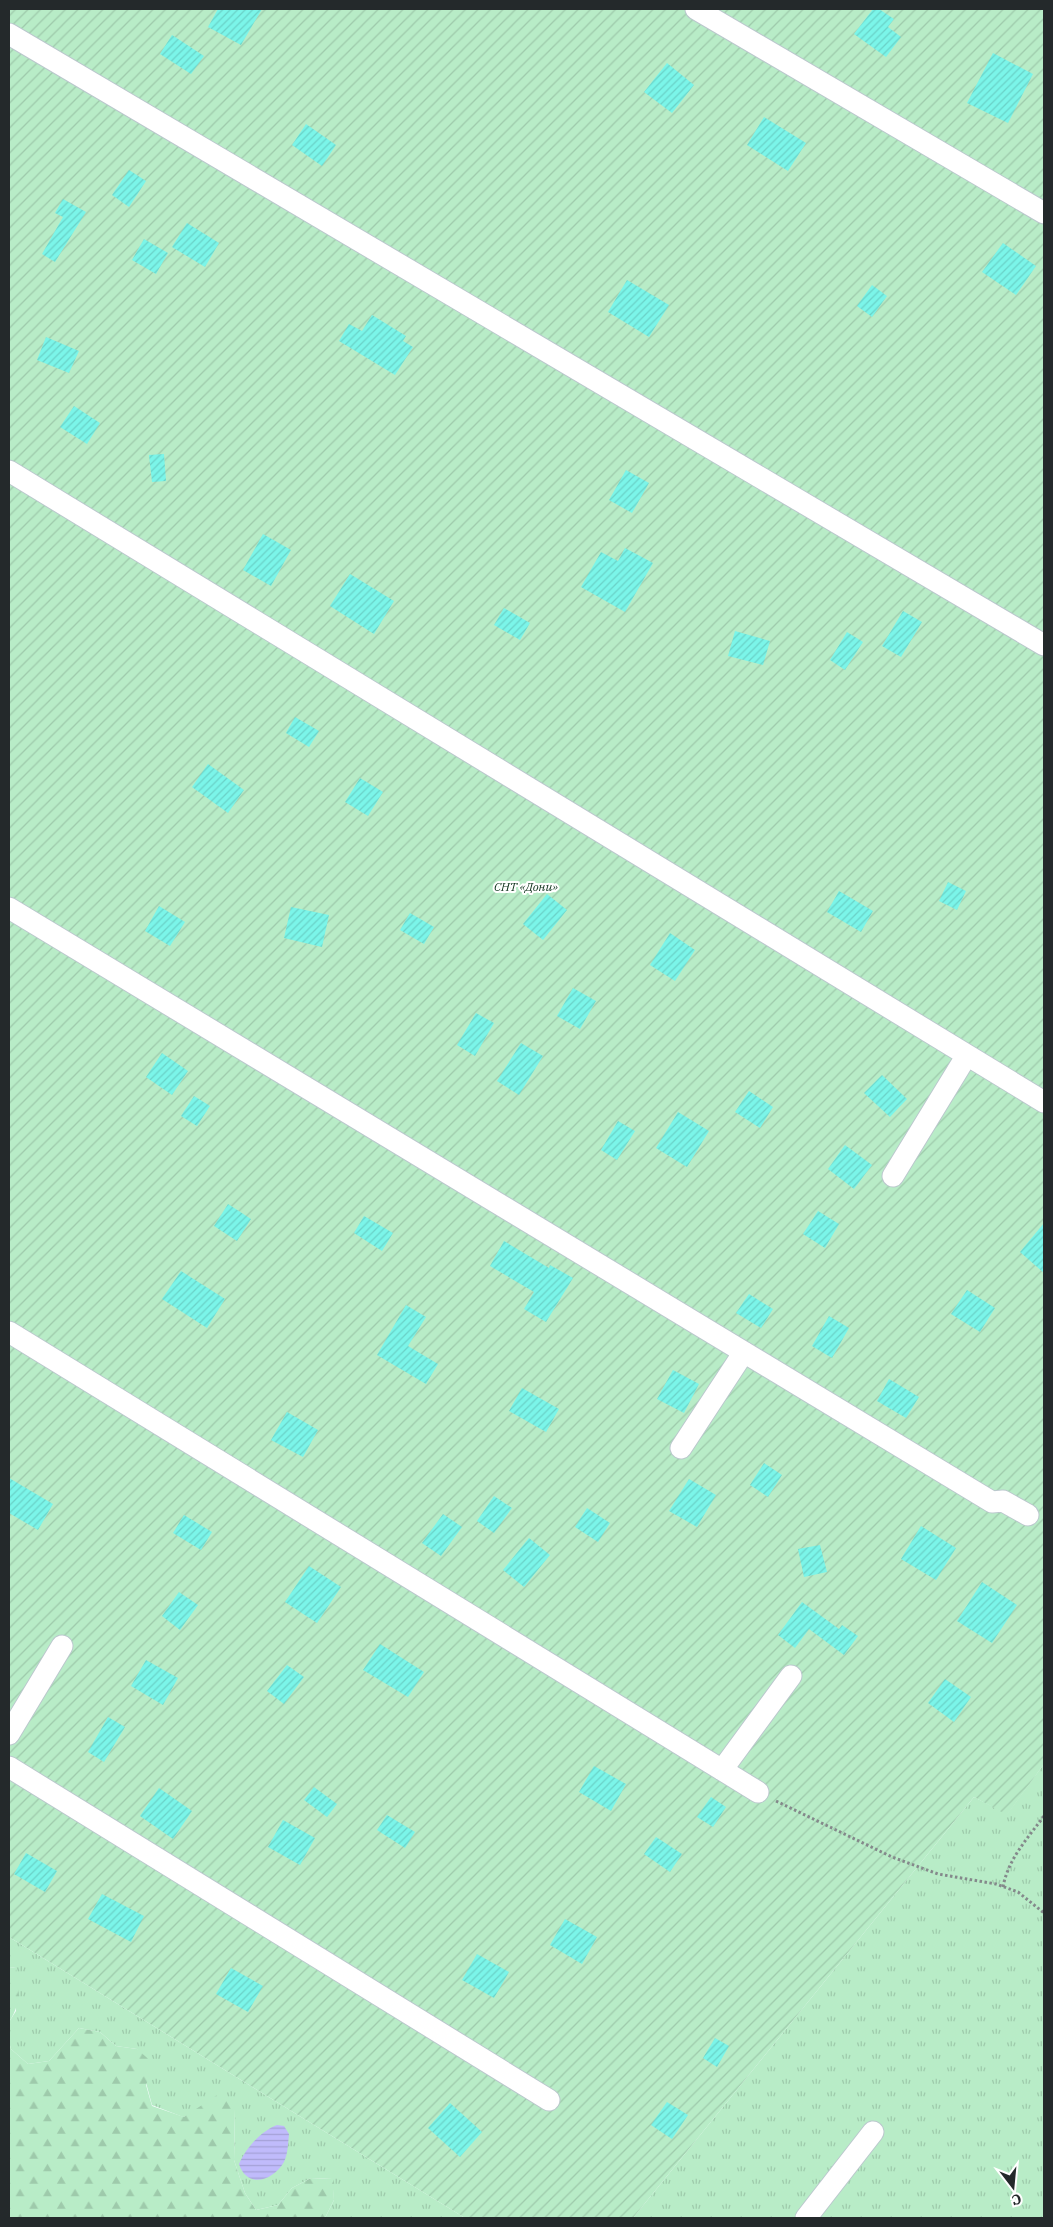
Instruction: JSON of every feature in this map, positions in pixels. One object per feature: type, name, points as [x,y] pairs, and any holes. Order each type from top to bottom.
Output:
[{"type":"lane","points":[[696,9],[1044,213]]},
{"type":"lane","points":[[9,34],[1044,645]]},
{"type":"lane","points":[[9,471],[1044,1102]]},
{"type":"lane","points":[[9,908],[992,1502],[1003,1501],[1028,1515]]},
{"type":"lane","points":[[893,1176],[967,1055]]},
{"type":"lane","points":[[9,1332],[758,1792]]},
{"type":"lane","points":[[681,1448],[744,1352]]},
{"type":"lane","points":[[9,1734],[62,1646]]},
{"type":"lane","points":[[722,1770],[791,1676]]},
{"type":"lane","points":[[9,1767],[549,2100]]},
{"type":"lane","points":[[807,2218],[874,2132]]},
{"type":"path","points":[[758,1792],[892,1857],[938,1874],[1003,1886],[1018,1892],[1044,1913]]},
{"type":"path","points":[[1003,1886],[1006,1872],[1017,1852],[1044,1816]]},
{"type":"green space","name":"СНТ «Дони»","points":[[9,9],[1044,9],[1044,1764],[1007,1815],[974,1797],[633,2218],[465,2218],[9,1937]]},
{"type":"green space","points":[[1044,1764],[1044,2218],[633,2218],[974,1797],[1007,1814]]},
{"type":"green space","points":[[9,1937],[465,2218],[325,2218],[334,2200],[332,2179],[311,2178],[292,2188],[278,2205],[256,2210],[245,2193],[234,2160],[235,2109],[183,2117],[152,2105],[137,2049],[116,2046],[100,2032],[79,2028],[49,2061],[28,2064],[11,2049],[9,2022],[16,2011],[16,1968],[9,1967]]},
{"type":"green space","points":[[9,1967],[16,1968],[19,1989],[16,2009],[9,2022]]},
{"type":"green space","points":[[79,2028],[100,2032],[116,2046],[137,2049],[154,2064],[146,2085],[152,2106],[184,2117],[220,2093],[235,2109],[234,2160],[245,2193],[256,2210],[278,2205],[292,2188],[311,2178],[333,2179],[334,2200],[325,2218],[9,2218],[9,2042],[11,2049],[28,2064],[49,2061]]},
{"type":"shaded area","points":[[277,2125],[284,2126],[289,2134],[284,2162],[279,2169],[267,2178],[260,2180],[248,2177],[239,2164],[242,2158],[250,2146],[265,2131]]},
{"type":"building","points":[[218,9],[262,9],[241,45],[208,27]]},
{"type":"building","points":[[873,9],[879,9],[894,19],[888,27],[901,37],[886,57],[854,34]]},
{"type":"building","points":[[172,35],[204,56],[191,74],[160,54]]},
{"type":"building","points":[[993,53],[1033,74],[1008,123],[967,103]]},
{"type":"building","points":[[667,63],[694,85],[672,113],[644,92]]},
{"type":"building","points":[[764,117],[806,143],[788,171],[747,145]]},
{"type":"building","points":[[306,124],[336,145],[322,166],[292,145]]},
{"type":"building","points":[[129,170],[146,181],[129,207],[112,195]]},
{"type":"building","points":[[63,199],[86,212],[55,262],[42,254],[63,217],[55,213]]},
{"type":"building","points":[[187,223],[219,243],[205,267],[172,247]]},
{"type":"building","points":[[144,239],[168,253],[156,274],[132,260]]},
{"type":"building","points":[[1003,243],[1036,266],[1016,295],[982,272]]},
{"type":"building","points":[[627,280],[669,305],[649,337],[608,312]]},
{"type":"building","points":[[872,285],[887,296],[872,317],[857,306]]},
{"type":"building","points":[[372,315],[406,336],[403,341],[413,347],[395,375],[339,341],[349,324],[362,331]]},
{"type":"building","points":[[46,337],[79,351],[69,373],[37,360]]},
{"type":"building","points":[[74,406],[100,423],[87,444],[60,427]]},
{"type":"building","points":[[164,454],[166,481],[152,482],[149,455]]},
{"type":"building","points":[[626,470],[649,483],[632,513],[609,500]]},
{"type":"building","points":[[263,534],[291,550],[271,586],[243,570]]},
{"type":"building","points":[[625,548],[653,563],[625,612],[581,587],[601,552],[618,561]]},
{"type":"building","points":[[350,574],[394,601],[374,634],[330,606]]},
{"type":"building","points":[[504,608],[530,623],[520,640],[494,625]]},
{"type":"building","points":[[903,611],[922,622],[901,657],[882,646]]},
{"type":"building","points":[[735,631],[770,641],[763,665],[728,656]]},
{"type":"building","points":[[847,632],[863,642],[845,670],[830,660]]},
{"type":"building","points":[[295,717],[319,731],[309,747],[286,733]]},
{"type":"building","points":[[208,764],[244,790],[228,813],[192,787]]},
{"type":"building","points":[[360,778],[383,792],[368,816],[345,802]]},
{"type":"building","points":[[948,882],[966,891],[957,910],[939,901]]},
{"type":"building","points":[[839,891],[873,911],[861,932],[827,912]]},
{"type":"building","points":[[547,894],[567,910],[543,940],[523,924]]},
{"type":"building","points":[[159,906],[185,922],[170,946],[145,931]]},
{"type":"building","points":[[291,907],[329,915],[322,947],[284,938]]},
{"type":"building","points":[[410,913],[434,927],[424,944],[400,930]]},
{"type":"building","points":[[670,933],[695,950],[675,981],[650,965]]},
{"type":"building","points":[[573,988],[596,1001],[580,1029],[557,1016]]},
{"type":"building","points":[[476,1013],[494,1023],[475,1056],[457,1045]]},
{"type":"building","points":[[521,1043],[543,1056],[519,1095],[497,1081]]},
{"type":"building","points":[[162,1053],[188,1071],[172,1095],[146,1077]]},
{"type":"building","points":[[882,1075],[907,1099],[890,1117],[864,1093]]},
{"type":"building","points":[[749,1091],[773,1107],[760,1128],[735,1112]]},
{"type":"building","points":[[194,1096],[210,1106],[197,1126],[181,1116]]},
{"type":"building","points":[[678,1112],[709,1131],[687,1167],[656,1148]]},
{"type":"building","points":[[618,1121],[635,1131],[617,1160],[601,1150]]},
{"type":"building","points":[[845,1145],[872,1165],[854,1189],[828,1169]]},
{"type":"building","points":[[228,1204],[251,1219],[237,1241],[214,1226]]},
{"type":"building","points":[[818,1211],[839,1224],[825,1248],[803,1234]]},
{"type":"building","points":[[364,1216],[393,1233],[382,1251],[354,1233]]},
{"type":"building","points":[[1044,1223],[1044,1273],[1020,1252]]},
{"type":"building","points":[[504,1241],[549,1268],[550,1265],[573,1278],[546,1322],[524,1309],[534,1292],[490,1266]]},
{"type":"building","points":[[181,1271],[225,1299],[207,1328],[162,1299]]},
{"type":"building","points":[[967,1290],[995,1308],[980,1332],[951,1314]]},
{"type":"building","points":[[749,1294],[773,1309],[761,1328],[736,1313]]},
{"type":"building","points":[[406,1305],[426,1317],[408,1346],[438,1364],[426,1384],[377,1355]]},
{"type":"building","points":[[829,1316],[849,1328],[832,1358],[812,1346]]},
{"type":"building","points":[[673,1370],[699,1384],[684,1413],[657,1399]]},
{"type":"building","points":[[889,1379],[919,1397],[906,1418],[877,1401]]},
{"type":"building","points":[[522,1388],[559,1409],[546,1432],[509,1411]]},
{"type":"building","points":[[287,1412],[318,1430],[303,1457],[271,1440]]},
{"type":"building","points":[[764,1463],[782,1475],[768,1497],[750,1485]]},
{"type":"building","points":[[9,1478],[53,1504],[38,1530],[9,1513]]},
{"type":"building","points":[[689,1479],[716,1495],[697,1527],[669,1511]]},
{"type":"building","points":[[494,1496],[512,1508],[494,1533],[477,1521]]},
{"type":"building","points":[[587,1508],[610,1523],[598,1542],[575,1527]]},
{"type":"building","points":[[443,1514],[462,1527],[441,1556],[422,1543]]},
{"type":"building","points":[[184,1515],[212,1532],[201,1550],[173,1533]]},
{"type":"building","points":[[921,1526],[956,1548],[936,1580],[901,1559]]},
{"type":"building","points":[[529,1538],[550,1555],[524,1587],[503,1570]]},
{"type":"building","points":[[820,1545],[827,1572],[804,1577],[798,1549]]},
{"type":"building","points":[[309,1566],[341,1587],[317,1623],[285,1602]]},
{"type":"building","points":[[982,1582],[1017,1605],[992,1643],[957,1621]]},
{"type":"building","points":[[179,1592],[198,1605],[180,1630],[162,1616]]},
{"type":"building","points":[[802,1602],[839,1629],[842,1625],[858,1636],[844,1655],[809,1629],[795,1648],[778,1635]]},
{"type":"building","points":[[380,1644],[424,1672],[408,1697],[363,1670]]},
{"type":"building","points":[[146,1660],[178,1678],[163,1705],[131,1686]]},
{"type":"building","points":[[287,1665],[304,1677],[284,1704],[267,1691]]},
{"type":"building","points":[[945,1679],[971,1697],[954,1722],[928,1703]]},
{"type":"building","points":[[108,1717],[125,1727],[104,1762],[88,1752]]},
{"type":"building","points":[[594,1766],[626,1784],[611,1811],[579,1792]]},
{"type":"building","points":[[314,1787],[337,1804],[327,1817],[304,1800]]},
{"type":"building","points":[[159,1788],[192,1811],[173,1839],[140,1816]]},
{"type":"building","points":[[711,1797],[726,1807],[713,1827],[697,1817]]},
{"type":"building","points":[[387,1815],[415,1832],[405,1848],[377,1830]]},
{"type":"building","points":[[283,1820],[315,1838],[300,1865],[268,1847]]},
{"type":"building","points":[[656,1837],[682,1854],[670,1872],[644,1854]]},
{"type":"building","points":[[26,1853],[57,1871],[45,1892],[14,1874]]},
{"type":"building","points":[[102,1894],[144,1916],[131,1942],[88,1919]]},
{"type":"building","points":[[565,1919],[597,1937],[582,1964],[550,1945]]},
{"type":"building","points":[[477,1954],[509,1972],[494,1998],[462,1980]]},
{"type":"building","points":[[231,1968],[263,1986],[248,2012],[216,1994]]},
{"type":"building","points":[[715,2038],[729,2046],[717,2067],[703,2058]]},
{"type":"building","points":[[667,2102],[688,2115],[672,2139],[651,2125]]},
{"type":"building","points":[[450,2103],[482,2132],[460,2157],[428,2128]]}]
